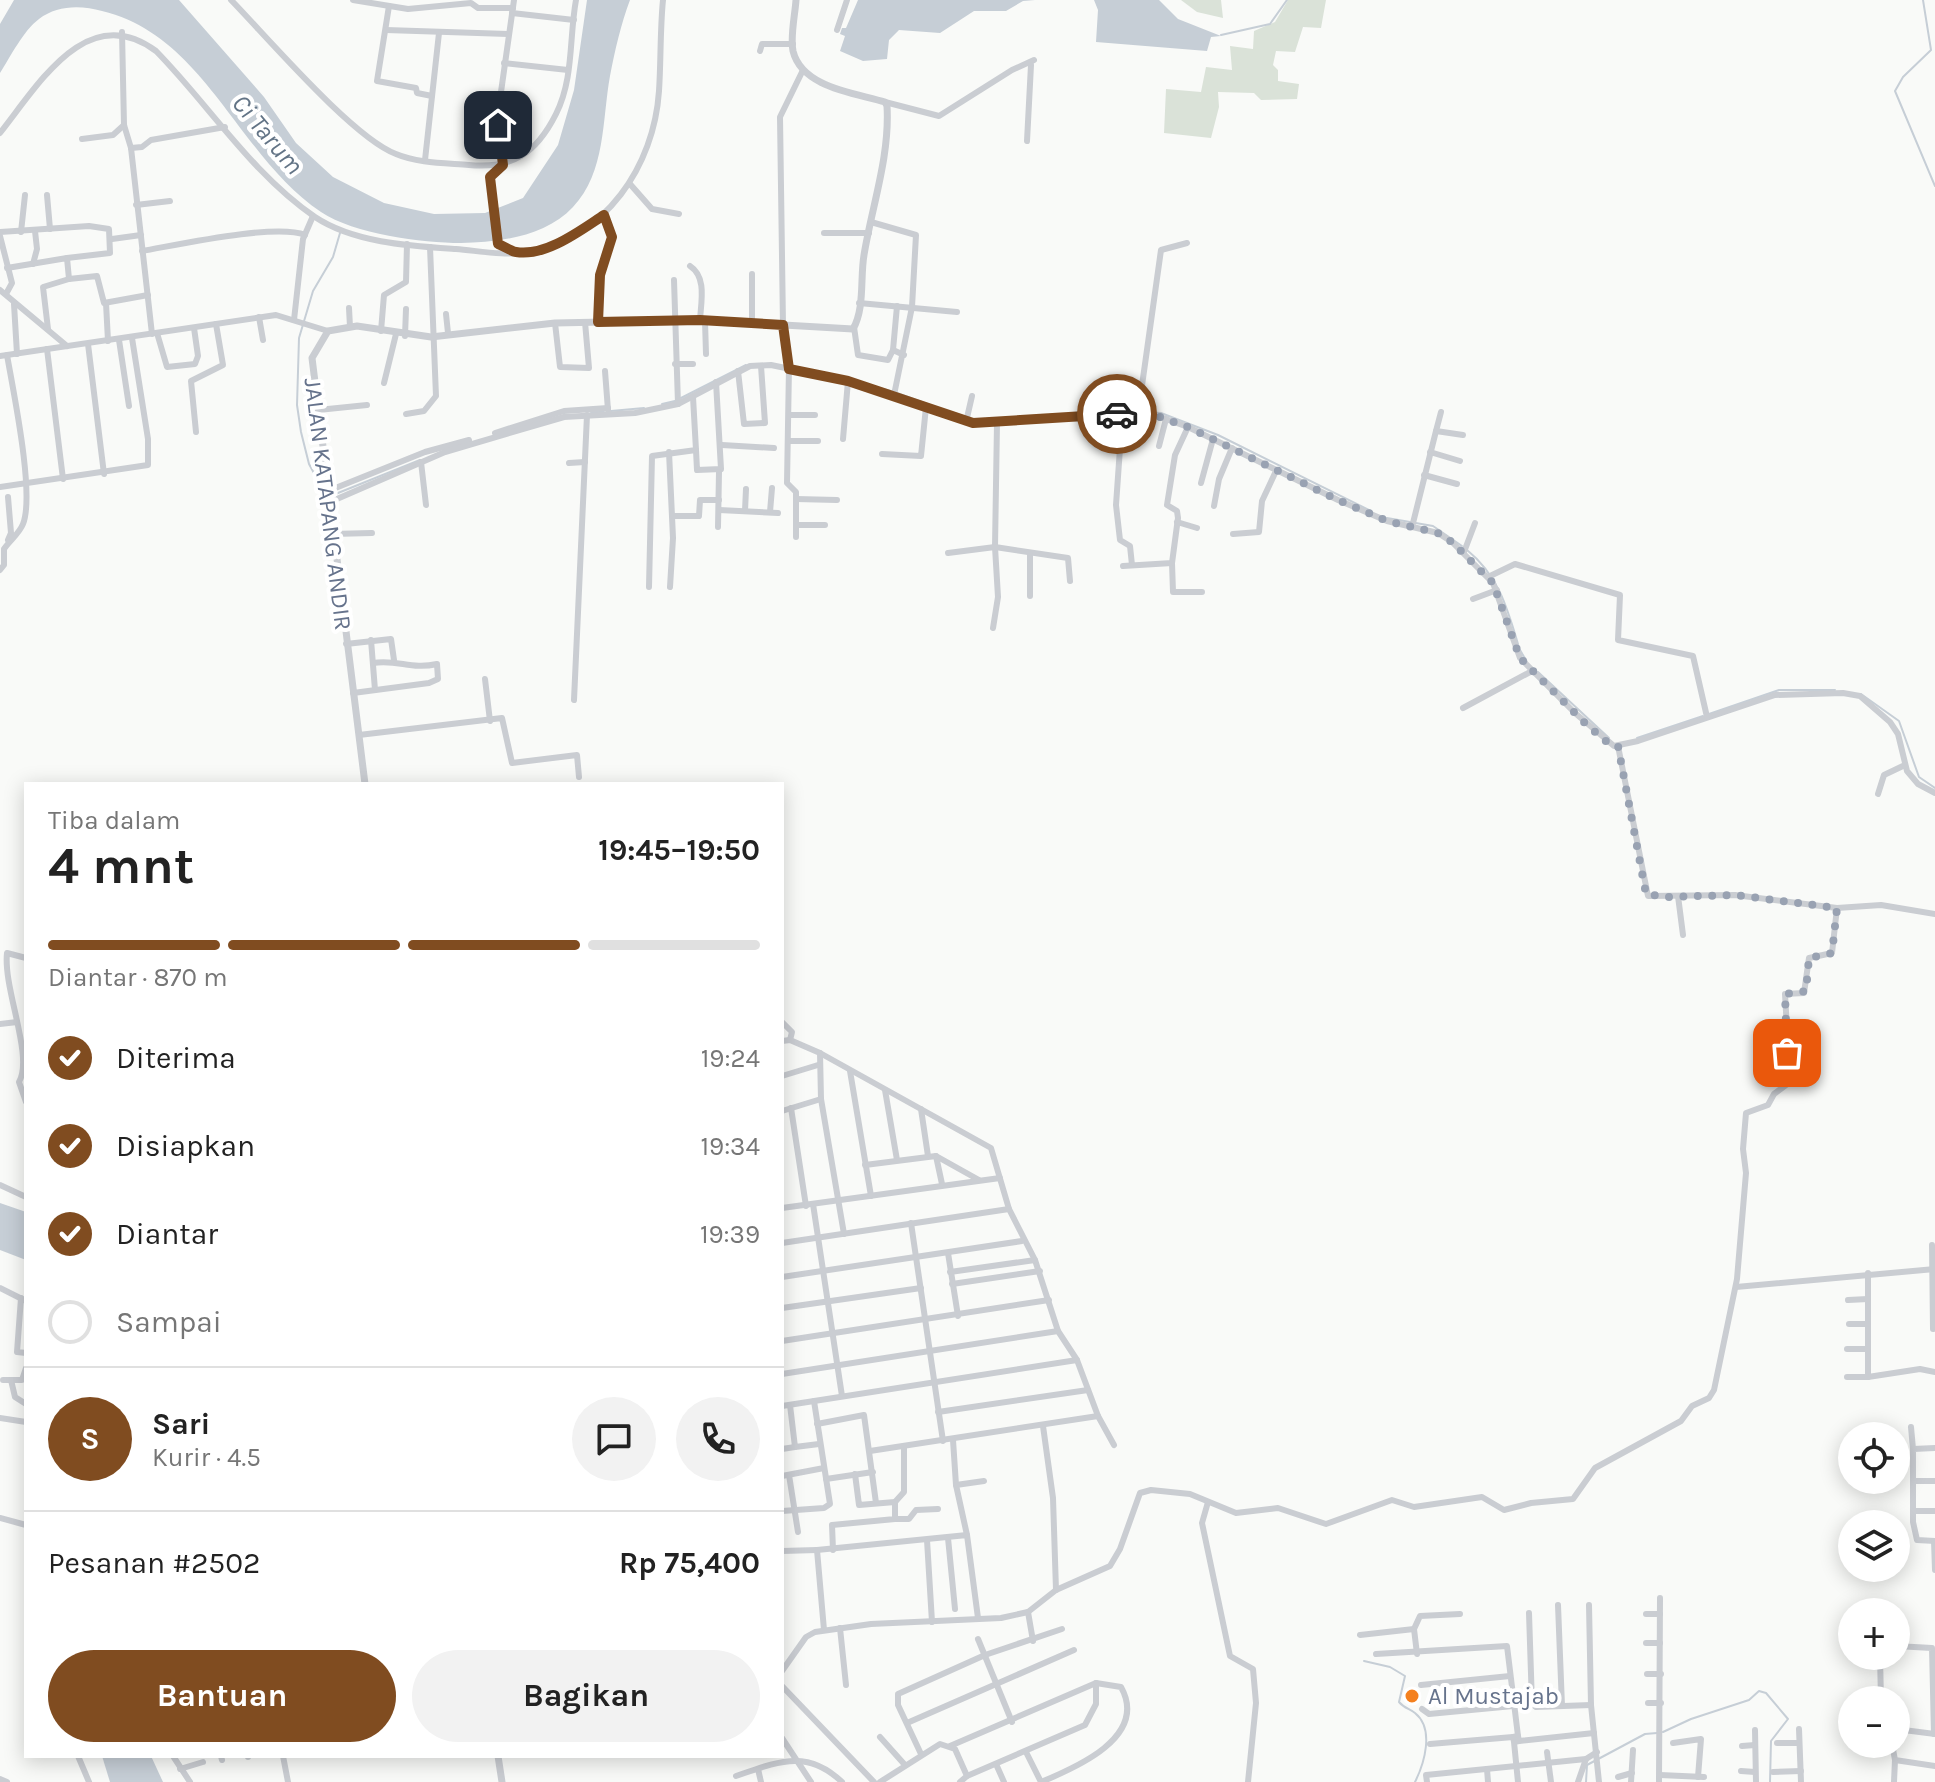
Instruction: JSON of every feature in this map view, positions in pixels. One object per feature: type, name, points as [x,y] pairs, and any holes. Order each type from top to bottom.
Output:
[{"type":"street","points":[[231,0],[358,129],[396,154],[476,166],[502,165]]},
{"type":"street","points":[[353,0],[408,9],[424,3],[471,3],[478,8],[513,7],[574,20]]},
{"type":"street","points":[[490,177],[502,165],[525,154],[546,131],[565,91],[576,0]]},
{"type":"street","points":[[0,133],[75,46],[93,34],[122,32],[144,41],[156,51],[274,183],[313,216],[341,229],[407,244],[485,253],[513,252],[559,242],[604,215],[630,184],[646,153],[659,94],[663,0]]},
{"type":"street","points":[[796,0],[793,44],[803,70],[834,87],[885,102],[939,116],[1012,70],[1032,62],[1027,141]]},
{"type":"street","points":[[837,30],[847,0]]},
{"type":"street","points":[[389,6],[377,81],[416,88],[419,95],[432,96]]},
{"type":"street","points":[[502,165],[498,125],[513,7]]},
{"type":"street","points":[[386,30],[508,34]]},
{"type":"street","points":[[122,32],[124,125],[131,148],[148,295],[155,334],[167,367],[195,364],[198,356],[194,328]]},
{"type":"street","points":[[425,160],[439,33]]},
{"type":"street","points":[[760,51],[762,44],[793,44]]},
{"type":"street","points":[[504,63],[568,70]]},
{"type":"street","points":[[796,537],[796,491],[787,483],[789,365],[783,325],[780,117],[803,70]]},
{"type":"street","points":[[885,102],[883,162],[854,327],[858,355],[888,360],[893,350],[897,306]]},
{"type":"street","points":[[82,139],[113,135],[124,125]]},
{"type":"street","points":[[131,148],[142,147],[151,140],[225,127]]},
{"type":"street","points":[[476,166],[490,177],[498,244]]},
{"type":"street","points":[[630,184],[652,209],[679,214]]},
{"type":"street","points":[[21,232],[25,195]]},
{"type":"street","points":[[47,195],[50,229]]},
{"type":"street","points":[[136,205],[170,201]]},
{"type":"street","points":[[598,322],[600,275],[612,237],[604,215]]},
{"type":"street","points":[[294,320],[305,235],[313,216]]},
{"type":"street","points":[[871,222],[916,235],[912,307],[895,393]]},
{"type":"street","points":[[7,268],[110,253],[112,239],[109,229],[50,229],[0,234],[7,268],[12,283],[3,292],[67,346]]},
{"type":"street","points":[[33,264],[37,253],[35,231]]},
{"type":"street","points":[[142,251],[269,233],[293,231],[305,235]]},
{"type":"street","points":[[824,233],[869,233]]},
{"type":"street","points":[[112,239],[141,235]]},
{"type":"street","points":[[1132,565],[1130,546],[1120,540],[1116,505],[1121,434],[1132,431],[1137,413],[1161,250],[1187,243]]},
{"type":"street","points":[[381,331],[384,295],[406,282],[407,244]]},
{"type":"street","points":[[498,244],[513,252]]},
{"type":"street","points":[[485,253],[498,244]]},
{"type":"street","points":[[406,414],[424,411],[436,396],[431,337],[430,247]]},
{"type":"street","points":[[67,258],[69,279]]},
{"type":"street","points":[[690,266],[697,271],[701,287],[706,354]]},
{"type":"street","points":[[752,274],[752,322]]},
{"type":"street","points":[[48,329],[44,286],[97,276],[102,301],[106,303],[108,341]]},
{"type":"street","points":[[674,280],[673,323],[678,402]]},
{"type":"street","points":[[106,303],[148,295]]},
{"type":"street","points":[[859,303],[957,312]]},
{"type":"street","points":[[14,304],[17,354]]},
{"type":"street","points":[[349,308],[350,327]]},
{"type":"street","points":[[384,383],[401,335],[406,309]]},
{"type":"street","points":[[446,314],[448,333]]},
{"type":"street","points":[[6,545],[25,520],[25,483],[3,356],[276,315],[328,331],[350,327],[431,337],[585,322],[702,321],[845,330],[854,327]]},
{"type":"street","points":[[259,317],[263,340]]},
{"type":"street","points":[[555,323],[560,367],[583,369],[589,368],[585,322]]},
{"type":"street","points":[[196,432],[191,381],[223,365],[216,324]]},
{"type":"street","name":"JALAN KATAPANG ANDIR","points":[[328,331],[311,361],[365,782]]},
{"type":"street","points":[[0,570],[11,522],[4,487],[104,474],[148,463],[132,338]]},
{"type":"street","points":[[119,340],[129,406]]},
{"type":"street","points":[[88,344],[104,474]]},
{"type":"street","points":[[47,349],[63,479]]},
{"type":"street","points":[[893,350],[904,355]]},
{"type":"street","points":[[675,364],[693,364]]},
{"type":"street","points":[[329,497],[470,444],[564,417],[678,402],[693,397],[738,371],[761,366],[789,365],[895,393],[966,420],[997,423],[1137,413],[1188,427],[1387,521],[1413,524],[1438,533],[1465,550],[1491,576],[1514,647],[1532,671],[1608,743],[1618,746],[1775,695],[1860,696],[1890,722],[1898,734],[1905,765],[1918,784],[1935,793]]},
{"type":"street","points":[[738,371],[744,424],[765,423],[761,366]]},
{"type":"street","points":[[605,371],[608,411]]},
{"type":"street","points":[[843,439],[848,381]]},
{"type":"street","points":[[716,382],[722,445],[718,527]]},
{"type":"street","points":[[966,420],[972,396]]},
{"type":"street","points":[[693,397],[697,470],[719,472]]},
{"type":"street","points":[[318,410],[367,405]]},
{"type":"street","points":[[921,456],[926,407]]},
{"type":"street","points":[[329,497],[425,452],[553,414],[608,411]]},
{"type":"street","points":[[1413,524],[1441,412]]},
{"type":"street","points":[[574,700],[587,415]]},
{"type":"street","points":[[789,415],[815,415]]},
{"type":"street","points":[[1159,446],[1166,419]]},
{"type":"street","points":[[993,628],[998,597],[995,547],[997,423]]},
{"type":"street","points":[[1188,427],[1175,455],[1167,505],[1177,511],[1172,563],[1174,593],[1202,592]]},
{"type":"street","points":[[1436,431],[1463,435]]},
{"type":"street","points":[[1201,483],[1213,439]]},
{"type":"street","points":[[789,441],[818,441]]},
{"type":"street","points":[[722,445],[774,448]]},
{"type":"street","points":[[1214,506],[1219,479],[1232,448]]},
{"type":"street","points":[[649,587],[651,458],[655,453],[696,450]]},
{"type":"street","points":[[669,452],[673,516],[670,587]]},
{"type":"street","points":[[1430,452],[1460,461]]},
{"type":"street","points":[[882,454],[932,457]]},
{"type":"street","points":[[421,462],[426,505]]},
{"type":"street","points":[[569,463],[585,462]]},
{"type":"street","points":[[1233,534],[1259,532],[1262,501],[1276,471]]},
{"type":"street","points":[[1424,475],[1457,484]]},
{"type":"street","points":[[719,510],[774,513],[772,488]]},
{"type":"street","points":[[745,511],[746,489]]},
{"type":"street","points":[[796,499],[837,500]]},
{"type":"street","points":[[673,516],[699,516],[700,500],[719,500]]},
{"type":"street","points":[[0,524],[11,522]]},
{"type":"street","points":[[1177,522],[1197,528]]},
{"type":"street","points":[[1465,550],[1475,523]]},
{"type":"street","points":[[797,525],[825,525]]},
{"type":"street","points":[[332,534],[372,533]]},
{"type":"street","points":[[948,553],[995,547],[1068,558],[1070,581]]},
{"type":"street","points":[[1030,554],[1030,596]]},
{"type":"street","points":[[1123,566],[1172,563]]},
{"type":"street","points":[[1491,576],[1515,564],[1620,595],[1618,640],[1693,656],[1706,715]]},
{"type":"street","points":[[1473,599],[1497,590]]},
{"type":"street","points":[[346,644],[391,639],[394,660]]},
{"type":"street","points":[[371,640],[375,690]]},
{"type":"street","points":[[352,694],[438,679],[437,664],[416,669],[394,660],[373,663]]},
{"type":"street","points":[[1463,708],[1532,671]]},
{"type":"street","points":[[485,679],[490,721]]},
{"type":"street","points":[[359,735],[502,718],[512,763],[577,755],[579,777]]},
{"type":"street","points":[[1618,746],[1646,894],[1735,895],[1837,908],[1881,905],[1935,914]]},
{"type":"street","points":[[1878,794],[1884,775],[1905,765]]},
{"type":"street","points":[[1678,896],[1683,935]]},
{"type":"street","points":[[784,1668],[806,1637],[824,1630],[1028,1612],[1056,1590],[1110,1566],[1120,1549],[1140,1493],[1151,1490],[1190,1494],[1206,1507],[1236,1513],[1286,1510],[1326,1524],[1392,1500],[1414,1507],[1482,1497],[1504,1510],[1531,1503],[1573,1499],[1585,1487],[1595,1468],[1681,1421],[1692,1406],[1712,1395],[1736,1287],[1746,1173],[1743,1149],[1746,1113],[1768,1105],[1790,1082],[1785,994],[1806,991],[1809,958],[1832,953],[1837,908]]},
{"type":"street","points":[[24,957],[7,953],[3,980],[24,1044]]},
{"type":"street","points":[[0,1024],[17,1022]]},
{"type":"street","points":[[784,1024],[792,1032],[790,1040]]},
{"type":"street","points":[[784,1041],[790,1040],[820,1053],[990,1147],[1009,1209],[1022,1241],[1040,1271],[1058,1331],[1077,1360],[1098,1416],[1114,1445]]},
{"type":"street","points":[[820,1053],[821,1099],[844,1234]]},
{"type":"street","points":[[784,1075],[818,1065]]},
{"type":"street","points":[[850,1071],[871,1196]]},
{"type":"street","points":[[24,1074],[19,1082],[24,1096]]},
{"type":"street","points":[[885,1090],[897,1160]]},
{"type":"street","points":[[784,1110],[821,1099]]},
{"type":"street","points":[[791,1108],[817,1239],[842,1396]]},
{"type":"street","points":[[921,1109],[942,1184]]},
{"type":"street","points":[[865,1165],[932,1156],[979,1180]]},
{"type":"street","points":[[784,1208],[1000,1178]]},
{"type":"street","points":[[0,1185],[24,1196]]},
{"type":"street","points":[[784,1243],[1009,1209]]},
{"type":"street","points":[[911,1223],[943,1441]]},
{"type":"street","points":[[784,1277],[1022,1241]]},
{"type":"street","points":[[1932,1245],[1933,1329]]},
{"type":"street","points":[[948,1253],[958,1316]]},
{"type":"street","points":[[950,1272],[1035,1260]]},
{"type":"street","points":[[1736,1287],[1868,1273],[1933,1270]]},
{"type":"street","points":[[952,1284],[1040,1271]]},
{"type":"street","points":[[1868,1273],[1868,1377]]},
{"type":"street","points":[[0,1288],[23,1299],[17,1352],[24,1353]]},
{"type":"street","points":[[784,1308],[921,1288]]},
{"type":"street","points":[[1848,1300],[1868,1299]]},
{"type":"street","points":[[784,1341],[1049,1300]]},
{"type":"street","points":[[1849,1324],[1868,1324]]},
{"type":"street","points":[[784,1374],[1058,1331]]},
{"type":"street","points":[[1847,1349],[1867,1349]]},
{"type":"street","points":[[795,1447],[786,1405],[1077,1360]]},
{"type":"street","points":[[1847,1377],[1920,1369],[1935,1372]]},
{"type":"street","points":[[3,1380],[22,1380],[24,1374]]},
{"type":"street","points":[[11,1380],[15,1397],[24,1403]]},
{"type":"street","points":[[938,1412],[1088,1390]]},
{"type":"street","points":[[784,1511],[830,1506],[814,1401]]},
{"type":"street","points":[[817,1424],[864,1415],[876,1503]]},
{"type":"street","points":[[870,1451],[1098,1416]]},
{"type":"street","points":[[0,1418],[24,1422]]},
{"type":"street","points":[[1043,1426],[1053,1498],[1056,1590]]},
{"type":"street","points":[[1911,1427],[1914,1537],[1935,1541],[1935,1570]]},
{"type":"street","points":[[953,1440],[956,1485],[967,1535],[978,1618]]},
{"type":"street","points":[[784,1449],[819,1444]]},
{"type":"street","points":[[895,1519],[895,1502],[904,1492],[904,1446]]},
{"type":"street","points":[[1913,1449],[1935,1448]]},
{"type":"street","points":[[798,1532],[786,1475],[824,1468]]},
{"type":"street","points":[[826,1479],[873,1472]]},
{"type":"street","points":[[855,1474],[859,1505],[895,1502]]},
{"type":"street","points":[[956,1485],[984,1481]]},
{"type":"street","points":[[1914,1481],[1935,1481]]},
{"type":"street","points":[[1206,1507],[1204,1535],[1230,1656],[1253,1669],[1256,1703],[1248,1782]]},
{"type":"street","points":[[833,1550],[833,1524],[909,1519],[916,1510],[938,1509]]},
{"type":"street","points":[[1913,1511],[1935,1511]]},
{"type":"street","points":[[0,1518],[24,1524]]},
{"type":"street","points":[[784,1551],[833,1550],[967,1535]]},
{"type":"street","points":[[948,1538],[955,1609]]},
{"type":"street","points":[[927,1540],[932,1622]]},
{"type":"street","points":[[817,1550],[824,1630]]},
{"type":"street","points":[[1660,1598],[1660,1779],[1701,1777],[1701,1739],[1673,1743]]},
{"type":"street","points":[[1558,1605],[1562,1706]]},
{"type":"street","points":[[1589,1605],[1591,1705],[1599,1782]]},
{"type":"street","points":[[1028,1612],[1033,1641]]},
{"type":"street","points":[[1529,1613],[1532,1704],[1536,1707],[1591,1705]]},
{"type":"street","points":[[1417,1654],[1414,1629],[1420,1616],[1460,1614]]},
{"type":"street","points":[[1646,1614],[1660,1614]]},
{"type":"street","points":[[840,1628],[846,1685]]},
{"type":"street","points":[[921,1754],[898,1705],[900,1692],[985,1655],[1062,1629]]},
{"type":"street","points":[[1360,1635],[1414,1629]]},
{"type":"street","points":[[978,1639],[1012,1722]]},
{"type":"street","points":[[1646,1643],[1660,1643]]},
{"type":"street","points":[[1376,1654],[1417,1654],[1507,1646],[1518,1782]]},
{"type":"street","points":[[1910,1647],[1932,1648],[1934,1734],[1910,1731]]},
{"type":"street","points":[[907,1723],[1074,1650]]},
{"type":"street","points":[[1647,1674],[1661,1674]]},
{"type":"street","points":[[1421,1685],[1510,1676]]},
{"type":"street","points":[[960,1782],[967,1776],[1085,1725],[1096,1704],[1096,1683]]},
{"type":"street","points":[[784,1688],[877,1782],[940,1744],[950,1746],[1012,1722],[1096,1683],[1113,1684],[1124,1690],[1126,1708],[1120,1731],[1109,1747],[1041,1782],[1026,1752]]},
{"type":"street","points":[[1648,1703],[1661,1703]]},
{"type":"street","points":[[1422,1709],[1429,1714],[1513,1706]]},
{"type":"street","points":[[1799,1729],[1801,1782]]},
{"type":"street","points":[[1755,1730],[1756,1782]]},
{"type":"street","points":[[1430,1744],[1594,1733]]},
{"type":"street","points":[[880,1737],[905,1765]]},
{"type":"street","points":[[784,1741],[811,1782]]},
{"type":"street","points":[[1777,1743],[1799,1743]]},
{"type":"street","points":[[1742,1746],[1755,1745]]},
{"type":"street","points":[[950,1746],[967,1776]]},
{"type":"street","points":[[1631,1782],[1633,1750]]},
{"type":"street","points":[[1547,1752],[1551,1782]]},
{"type":"street","points":[[1426,1778],[1597,1757]]},
{"type":"street","points":[[79,1758],[89,1782]]},
{"type":"street","points":[[174,1758],[190,1782]]},
{"type":"street","points":[[283,1758],[288,1782]]},
{"type":"street","points":[[498,1758],[502,1782]]},
{"type":"street","points":[[736,1776],[796,1758],[823,1768],[842,1782]]},
{"type":"street","points":[[1578,1782],[1586,1759]]},
{"type":"street","points":[[1894,1782],[1895,1760],[1935,1766]]},
{"type":"street","points":[[180,1769],[203,1762]]},
{"type":"street","points":[[996,1764],[1004,1782]]},
{"type":"street","points":[[758,1769],[761,1782]]},
{"type":"street","points":[[1487,1769],[1488,1782]]},
{"type":"street","points":[[1741,1771],[1755,1772]]},
{"type":"street","points":[[1773,1772],[1801,1771]]},
{"type":"street","points":[[1456,1772],[1457,1782]]},
{"type":"street","points":[[1618,1777],[1632,1773]]},
{"type":"street","points":[[0,1779],[7,1782]]},
{"type":"shaded area","points":[[1181,0],[1221,0],[1223,18],[1197,12]]},
{"type":"shaded area","points":[[1288,0],[1326,0],[1321,28],[1303,27],[1295,52],[1276,51],[1273,65],[1278,70],[1278,81],[1299,84],[1297,99],[1261,100],[1254,93],[1218,92],[1219,107],[1211,138],[1164,133],[1166,89],[1201,92],[1206,67],[1232,70],[1230,46],[1253,49],[1254,31],[1275,22]]},
{"type":"water","name":"Ci Tarum","points":[[14,0],[179,0],[264,97],[296,143],[333,177],[384,203],[434,214],[485,213],[523,198],[558,145],[574,90],[587,0],[630,0],[612,66],[597,162],[584,193],[562,217],[535,231],[506,239],[461,243],[389,236],[351,226],[321,212],[292,189],[266,161],[195,71],[168,45],[138,25],[102,11],[69,8],[46,14],[28,30],[0,73],[0,24]]},
{"type":"water","points":[[858,0],[1035,0],[1023,1],[1006,11],[974,11],[940,33],[899,30],[889,40],[887,59],[863,61],[840,51],[845,36],[840,34],[842,28],[846,28]]},
{"type":"water","points":[[1094,0],[1159,0],[1178,19],[1221,36],[1211,37],[1207,51],[1096,42],[1098,10]]},
{"type":"water","points":[[0,1203],[24,1211],[24,1259],[0,1250]]},
{"type":"water","points":[[103,1758],[152,1758],[163,1782],[110,1782]]},
{"type":"waterway","points":[[1221,35],[1270,24],[1287,0]]},
{"type":"waterway","points":[[1923,0],[1931,50],[1903,77],[1895,91],[1935,186]]},
{"type":"waterway","points":[[327,497],[309,464],[301,432],[297,405],[299,338],[313,291],[333,257],[340,233]]},
{"type":"waterway","points":[[681,398],[746,365]]},
{"type":"waterway","points":[[792,366],[891,391]]},
{"type":"waterway","points":[[897,393],[947,411]]},
{"type":"waterway","points":[[662,404],[675,401]]},
{"type":"waterway","points":[[611,411],[644,408]]},
{"type":"waterway","points":[[1051,416],[1132,411],[1161,413],[1218,435],[1371,511]]},
{"type":"waterway","points":[[591,412],[604,412]]},
{"type":"waterway","points":[[333,495],[420,460]]},
{"type":"waterway","points":[[1387,518],[1433,526],[1462,546]]},
{"type":"waterway","points":[[1467,550],[1494,581],[1518,644]]},
{"type":"waterway","points":[[1520,650],[1527,662]]},
{"type":"waterway","points":[[1538,672],[1609,738]]},
{"type":"waterway","points":[[1709,714],[1779,690],[1835,690]]},
{"type":"waterway","points":[[1861,694],[1899,721],[1919,777],[1935,788]]},
{"type":"waterway","points":[[1637,738],[1703,716]]},
{"type":"waterway","points":[[1364,1661],[1390,1667],[1405,1676],[1399,1702],[1421,1720],[1426,1737],[1422,1766],[1415,1782]]},
{"type":"waterway","points":[[1663,1732],[1691,1719],[1749,1700],[1759,1691],[1766,1693],[1788,1719],[1771,1741],[1770,1782]]},
{"type":"waterway","points":[[1586,1782],[1587,1765],[1645,1734],[1657,1733]]},
{"type":"way so far","points":[[1117,414],[1160,417],[1188,427],[1387,521],[1438,533],[1479,565],[1497,590],[1520,658],[1586,724],[1608,743],[1618,746],[1646,894],[1666,897],[1735,895],[1837,908],[1832,953],[1809,958],[1806,991],[1802,994],[1785,994],[1787,1053]]},
{"type":"place","name":"Al Mustajab","points":[[1412,1696]]},
{"type":"route","points":[[498,125],[503,165],[490,177],[498,244],[513,252],[528,252],[568,238],[604,215],[612,237],[600,275],[598,322],[673,323],[700,320],[783,325],[789,369],[848,381],[973,423],[1117,414]]}]
